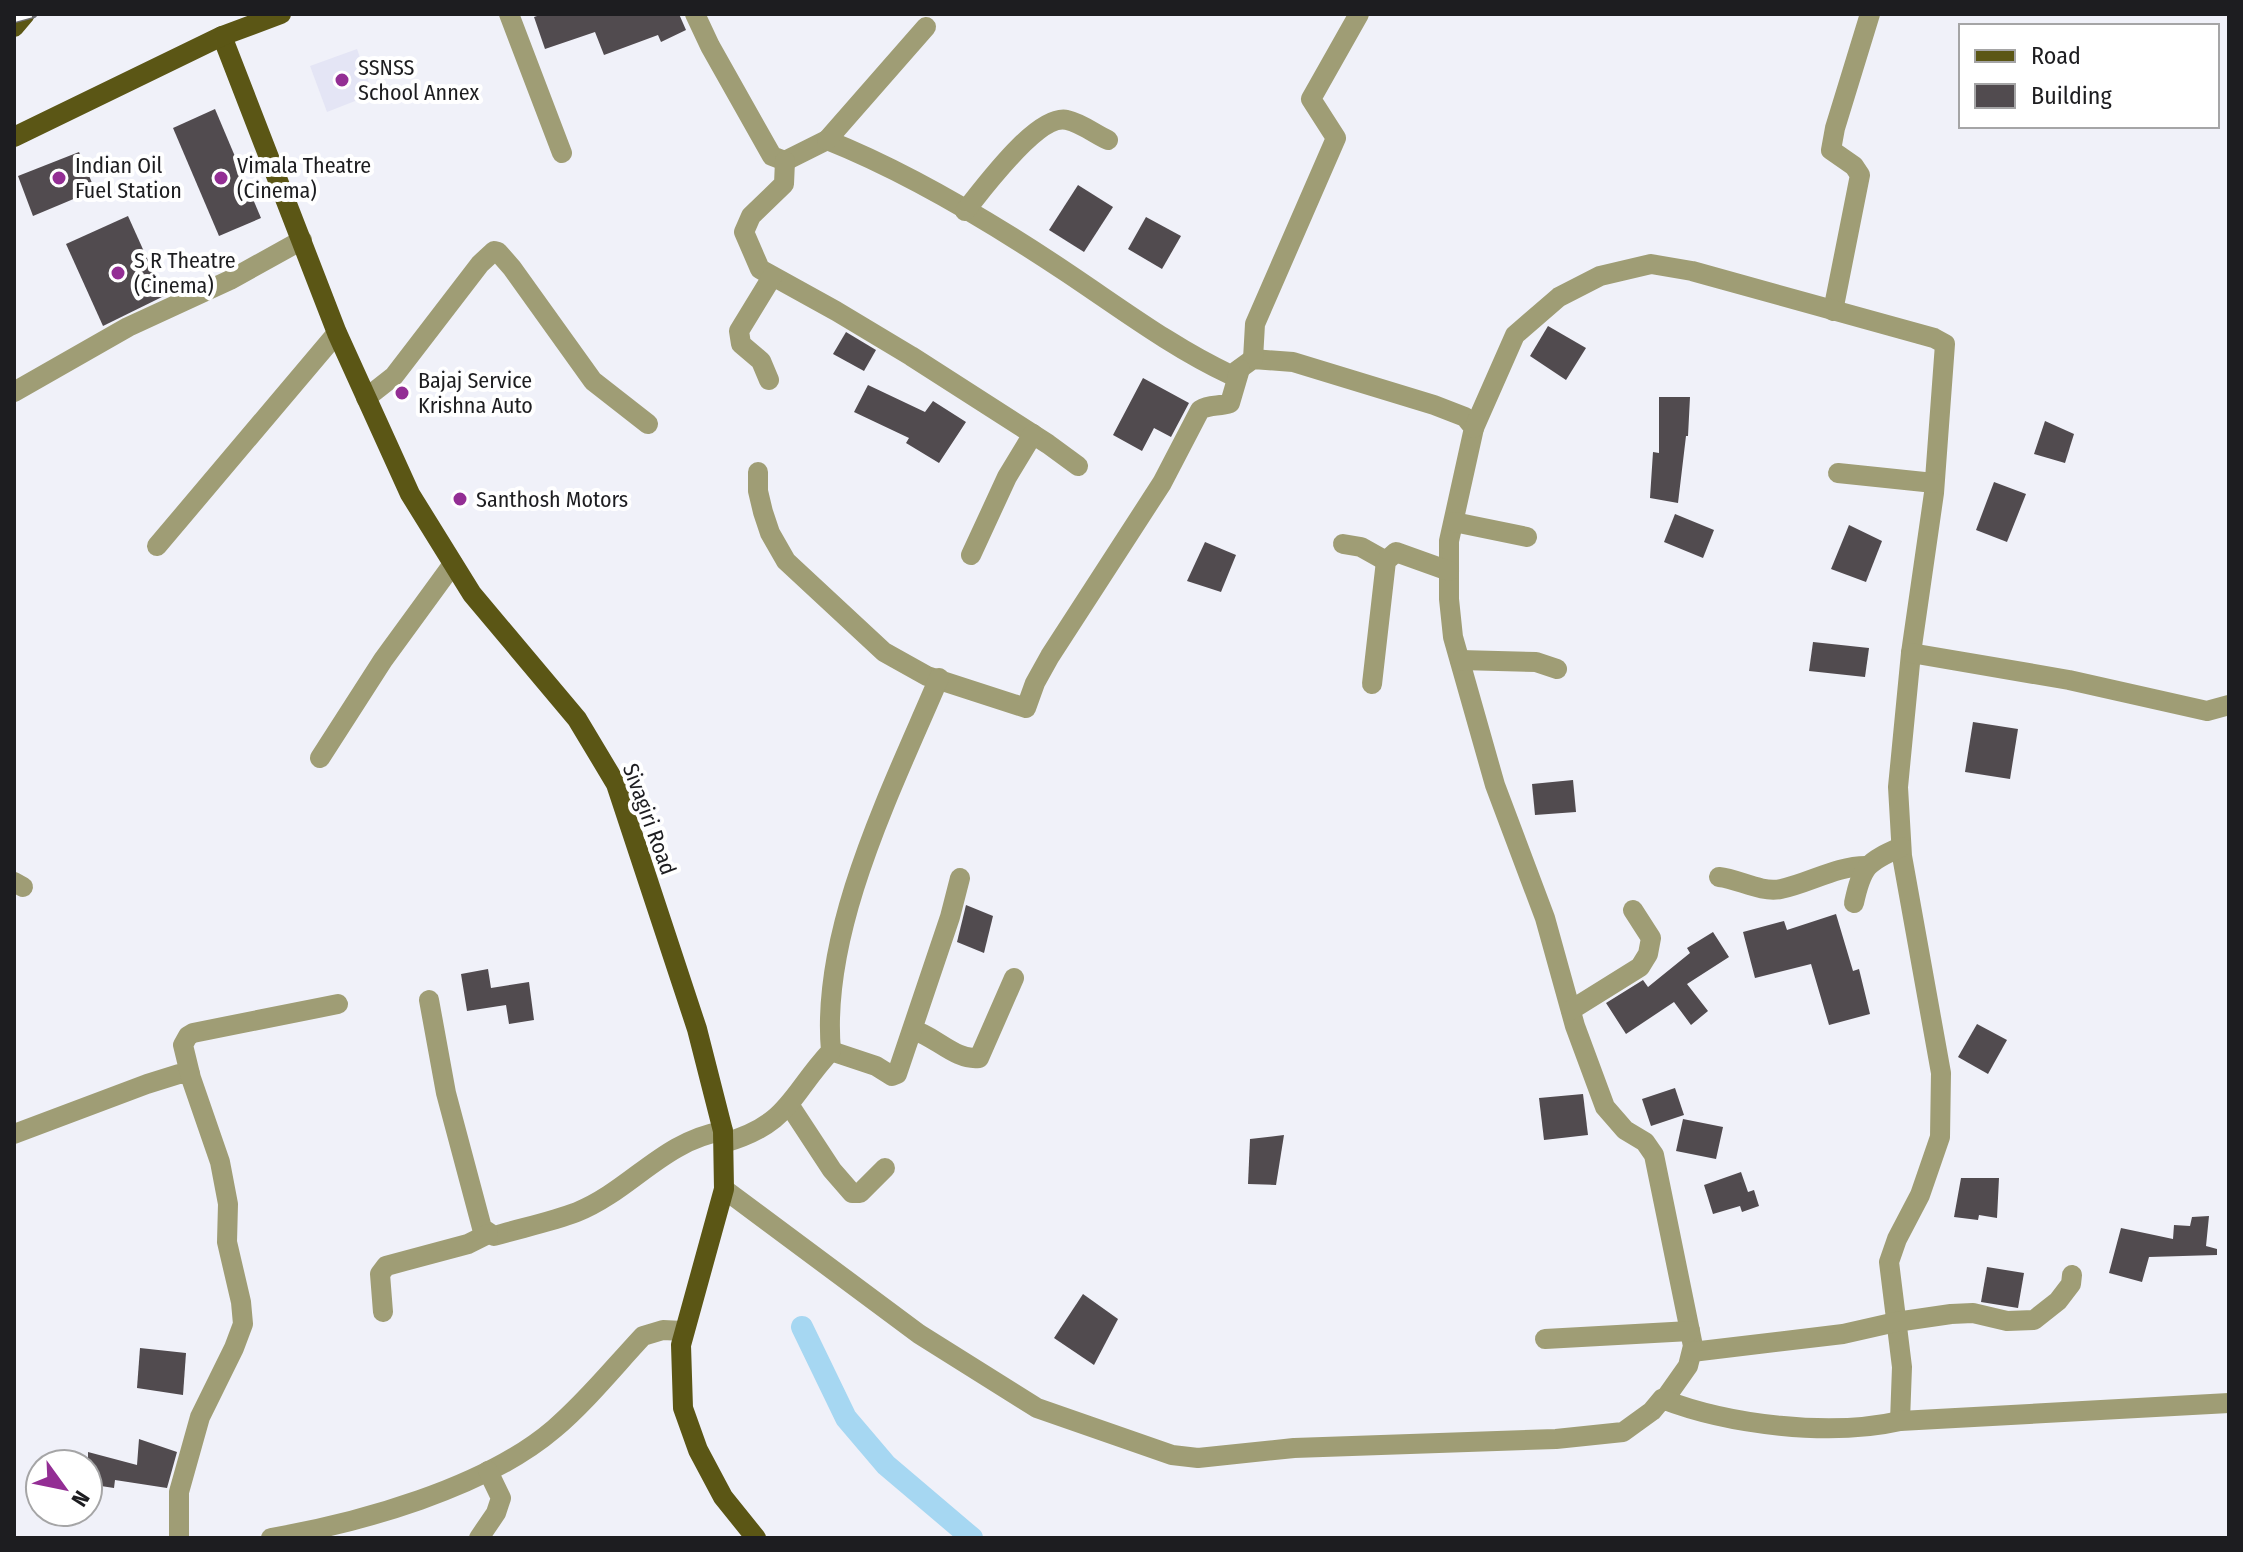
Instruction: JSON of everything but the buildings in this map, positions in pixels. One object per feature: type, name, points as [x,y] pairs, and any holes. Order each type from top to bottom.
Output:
[{"type":"main road","points":[[14,27],[25,14]]},
{"type":"main road","points":[[14,137],[222,36],[281,14]]},
{"type":"main road","name":"Sivagiri Road","points":[[222,36],[337,333],[410,494],[472,594],[577,719],[616,784],[697,1029],[723,1137],[724,1189],[683,1331],[683,1408],[723,1497],[756,1538]]},
{"type":"street","points":[[509,14],[562,153]]},
{"type":"street","points":[[695,14],[772,156],[785,161],[827,140],[926,27]]},
{"type":"street","points":[[758,472],[763,512],[770,533],[786,561],[884,652],[910,669],[1026,708],[1050,656],[1162,483],[1200,410],[1208,405],[1230,403],[1246,364],[1255,324],[1336,138],[1311,99],[1359,14]]},
{"type":"street","points":[[1833,311],[1860,175],[1854,166],[1831,150],[1870,14]]},
{"type":"street","points":[[965,211],[1006,162],[1042,126],[1053,120],[1067,120],[1108,140]]},
{"type":"street","points":[[827,140],[869,157],[965,211],[1055,264],[1201,361],[1231,375],[1246,364],[1293,362],[1434,405],[1465,417],[1474,428]]},
{"type":"street","points":[[785,161],[784,184],[751,216],[744,232],[760,269],[836,311],[1033,434],[1078,466]]},
{"type":"street","points":[[14,392],[128,327],[230,280],[302,240]]},
{"type":"street","points":[[366,398],[394,376],[488,253],[496,251],[512,268],[593,381],[648,424]]},
{"type":"street","points":[[724,1189],[919,1334],[1037,1408],[1172,1455],[1198,1458],[1294,1448],[1556,1439],[1623,1432],[1664,1400],[1688,1366],[1692,1352],[1654,1155],[1641,1138],[1625,1130],[1610,1115],[1571,1010],[1545,918],[1495,785],[1453,637],[1449,541],[1474,428],[1515,335],[1559,297],[1600,276],[1651,264],[1692,271],[1934,338],[1945,344],[1934,483],[1911,653],[1898,787],[1901,847],[1941,1073],[1940,1137],[1920,1195],[1889,1262],[1902,1367],[1900,1421]]},
{"type":"street","points":[[769,380],[761,361],[741,344],[739,331],[772,277]]},
{"type":"street","points":[[157,546],[337,333]]},
{"type":"street","points":[[971,555],[1007,477],[1033,434]]},
{"type":"street","points":[[1838,473],[1934,483]]},
{"type":"street","points":[[1454,522],[1527,537]]},
{"type":"street","points":[[1343,544],[1361,547],[1386,561]]},
{"type":"street","points":[[1372,684],[1386,561],[1396,552],[1449,571]]},
{"type":"street","points":[[320,758],[383,660],[453,564]]},
{"type":"street","points":[[1911,653],[2069,680],[2207,711],[2229,705]]},
{"type":"street","points":[[1460,660],[1536,662],[1557,669]]},
{"type":"street","points":[[429,1000],[446,1093],[482,1228],[488,1234],[494,1236],[578,1211],[612,1193],[677,1146],[700,1135],[748,1136],[769,1124],[790,1106],[831,1051],[828,1020],[840,937],[884,807],[939,678]]},
{"type":"street","points":[[1854,903],[1859,879],[1866,866],[1901,847]]},
{"type":"street","points":[[1719,877],[1778,890],[1838,870],[1866,866]]},
{"type":"street","points":[[831,1051],[876,1066],[895,1076],[906,1054],[960,878]]},
{"type":"street","points":[[1571,1010],[1640,967],[1648,954],[1651,938],[1633,910]]},
{"type":"street","points":[[913,1030],[962,1055],[979,1058],[1014,978]]},
{"type":"street","points":[[179,1538],[179,1492],[200,1417],[243,1324],[227,1242],[228,1204],[220,1162],[183,1045],[191,1033],[338,1004]]},
{"type":"street","points":[[14,1134],[147,1084],[179,1074],[190,1074]]},
{"type":"street","points":[[790,1106],[832,1170],[852,1193],[860,1193],[885,1168]]},
{"type":"street","points":[[383,1312],[380,1274],[386,1266],[468,1244],[488,1234]]},
{"type":"street","points":[[1692,1352],[1843,1334],[1896,1322],[1973,1313],[2007,1321],[2034,1320],[2058,1301],[2071,1284],[2072,1275]]},
{"type":"street","points":[[271,1538],[357,1529],[382,1513],[488,1471],[520,1454],[555,1429],[643,1336],[663,1330],[683,1331]]},
{"type":"street","points":[[1545,1339],[1690,1331]]},
{"type":"street","points":[[1664,1400],[1694,1412],[1785,1426],[1876,1427],[1900,1421],[2229,1403]]},
{"type":"street","points":[[479,1538],[496,1513],[501,1498],[488,1471]]},
{"type":"shaded area","name":"SSNSS School Annex","points":[[357,49],[373,94],[327,112],[310,66]]},
{"type":"waterway","points":[[802,1327],[846,1418],[886,1465],[972,1538]]},
{"type":"railway","points":[[14,19],[33,14]]},
{"type":"place","name":"SSNSS School Annex","points":[[342,80]]},
{"type":"place","name":"Indian Oil Fuel Station","points":[[59,178]]},
{"type":"place","name":"Vimala Theatre (Cinema)","points":[[221,178]]},
{"type":"place","name":"S R Theatre (Cinema)","points":[[118,273]]},
{"type":"place","name":"Bajaj Service Krishna Auto","points":[[402,393]]},
{"type":"place","name":"Santhosh Motors","points":[[460,499]]}]
